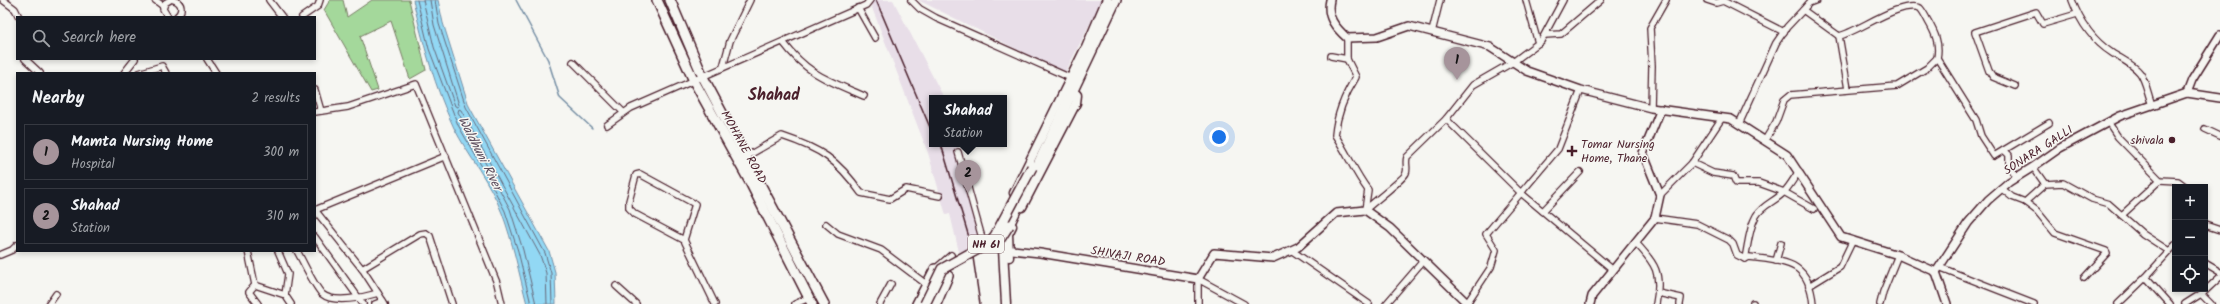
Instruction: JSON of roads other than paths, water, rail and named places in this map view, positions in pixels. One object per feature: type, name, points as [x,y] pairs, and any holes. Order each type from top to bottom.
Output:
[{"type":"main road","name":"MOHANE ROAD","points":[[657,0],[694,81],[742,159],[824,304]]},
{"type":"main road","name":"MOHANE ROAD","points":[[670,0],[703,77],[811,301]]},
{"type":"main road","name":"NH 61","points":[[930,304],[948,269],[968,257],[988,250],[997,242],[1009,225],[1062,109],[1072,78],[1108,0]]},
{"type":"main road","name":"NH 61","points":[[925,304],[942,268],[989,243],[995,236],[1073,91],[1116,0]]},
{"type":"main road","points":[[1011,304],[1006,250],[996,227],[1072,78]]},
{"type":"main road","points":[[1006,304],[1006,250],[1008,234],[1076,103],[1077,95],[1073,91]]},
{"type":"main road","points":[[917,304],[934,269],[948,276],[936,304]]},
{"type":"street","points":[[3,0],[15,8],[19,16]]},
{"type":"street","points":[[155,0],[164,6]]},
{"type":"street","points":[[167,16],[164,12],[164,6],[170,0]]},
{"type":"street","points":[[269,0],[281,16]]},
{"type":"street","points":[[303,16],[318,6],[320,0]]},
{"type":"street","points":[[723,67],[730,41],[750,0]]},
{"type":"street","points":[[607,125],[623,112],[866,5],[870,0]]},
{"type":"street","points":[[911,0],[920,9],[936,18],[1072,78]]},
{"type":"street","points":[[1330,0],[1328,10],[1334,27],[1347,38],[1377,37],[1409,26],[1490,47],[1527,71],[1582,90],[1661,110],[1731,119],[1787,155],[1799,171],[1841,237],[1898,255],[2034,304]]},
{"type":"street","points":[[1432,32],[1440,0]]},
{"type":"street","points":[[1526,0],[1538,43]]},
{"type":"street","points":[[1198,304],[1198,279],[1214,253],[1273,258],[1298,247],[1336,213],[1364,210],[1384,192],[1402,180],[1406,174],[1407,157],[1446,119],[1473,85],[1513,62],[1538,43],[1545,35],[1563,0]]},
{"type":"street","points":[[1545,35],[1561,34],[1601,0]]},
{"type":"street","points":[[1651,108],[1652,66],[1650,28],[1666,0]]},
{"type":"street","points":[[1707,0],[1716,3],[1723,2],[1784,32]]},
{"type":"street","points":[[1739,124],[1751,94],[1784,32],[1809,3],[1817,0]]},
{"type":"street","points":[[2072,0],[2077,14],[2088,31],[2105,48],[2138,71],[2142,77],[2152,105]]},
{"type":"street","points":[[178,1],[178,16]]},
{"type":"street","points":[[1765,140],[1776,122],[1786,97],[1807,93],[1897,86],[1927,68],[1937,58],[1939,47],[1932,27],[1920,8],[1914,5],[1903,5],[1881,13],[1849,33],[1839,36]]},
{"type":"street","points":[[858,8],[875,38]]},
{"type":"street","points":[[1803,10],[1839,36],[1848,89]]},
{"type":"street","points":[[2015,86],[1993,77],[1989,71],[1975,32],[2036,12],[2043,24],[2077,14]]},
{"type":"street","points":[[2220,35],[2192,80],[2187,93],[2220,98]]},
{"type":"street","points":[[1347,38],[1347,59],[1356,77],[1344,98],[1337,118],[1335,135],[1349,156],[1357,176],[1368,190],[1364,210]]},
{"type":"street","points":[[783,42],[797,61],[811,72],[864,96]]},
{"type":"street","points":[[1331,56],[1347,59]]},
{"type":"street","points":[[1937,58],[1976,120],[1981,136],[1994,156],[2048,122]]},
{"type":"street","points":[[26,60],[39,72]]},
{"type":"street","points":[[125,72],[134,60]]},
{"type":"street","points":[[208,60],[215,72]]},
{"type":"street","points":[[573,62],[623,112]]},
{"type":"street","points":[[142,72],[162,66],[165,72]]},
{"type":"street","points":[[316,97],[318,112],[348,107],[416,84],[497,283],[502,304]]},
{"type":"street","points":[[1364,210],[1390,228],[1467,303],[1491,267],[1496,250],[1486,234],[1558,149],[1582,90]]},
{"type":"street","name":"SONARA GALLI","points":[[1937,270],[1968,223],[1988,200],[2016,176],[2033,167],[2060,148],[2108,122],[2187,93]]},
{"type":"street","points":[[1590,304],[1592,296],[1612,269],[1656,218],[1660,195],[1643,153],[1661,110]]},
{"type":"street","points":[[1660,195],[1692,163],[1722,118]]},
{"type":"street","points":[[1446,119],[1521,193],[1612,269]]},
{"type":"street","points":[[2108,122],[2118,137],[2160,180],[2178,181],[2182,184]]},
{"type":"street","points":[[2205,129],[2220,134]]},
{"type":"street","points":[[742,159],[782,136],[813,146],[845,170],[861,192],[890,200],[906,189],[940,196]]},
{"type":"street","points":[[2004,150],[2009,155],[2009,165],[2016,176]]},
{"type":"street","points":[[958,152],[982,238],[1006,250]]},
{"type":"street","points":[[316,210],[446,156]]},
{"type":"street","points":[[1692,163],[1713,173],[1733,176],[1736,183],[1759,182],[1784,192],[1814,209]]},
{"type":"street","points":[[2033,167],[2045,184]]},
{"type":"street","points":[[1745,259],[1752,224],[1756,215],[1763,207],[1771,204],[1784,192],[1799,171]]},
{"type":"street","points":[[1543,211],[1580,172]]},
{"type":"street","points":[[684,240],[695,204],[640,174],[636,175],[628,201],[629,208],[635,214],[684,240],[715,304]]},
{"type":"street","points":[[2122,215],[2160,180]]},
{"type":"street","points":[[2026,202],[2045,184],[2063,183],[2092,200],[2109,204],[2143,234],[2172,248]]},
{"type":"street","points":[[2001,188],[2012,197],[2026,202],[2037,212],[2055,233],[2106,251],[2107,254],[2084,278]]},
{"type":"street","points":[[316,211],[362,268],[384,302],[375,304]]},
{"type":"street","points":[[1656,218],[1697,224],[1729,240],[1734,244],[1737,255],[1745,259],[1749,257],[1789,262],[1796,267],[1809,286],[1813,304]]},
{"type":"street","points":[[826,224],[838,234],[881,250],[926,284]]},
{"type":"street","points":[[2208,226],[2220,230]]},
{"type":"street","points":[[362,268],[420,234],[426,233],[430,236],[452,304]]},
{"type":"street","points":[[316,238],[363,304]]},
{"type":"street","points":[[1809,286],[1840,267],[1853,240]]},
{"type":"street","points":[[1635,242],[1652,260],[1657,269],[1658,293],[1656,304]]},
{"type":"street","points":[[1776,260],[1781,242]]},
{"type":"street","points":[[0,255],[16,247]]},
{"type":"street","points":[[2118,304],[2172,249]]},
{"type":"street","name":"SHIVAJI ROAD","points":[[1006,250],[1040,253],[1198,279],[1244,304]]},
{"type":"street","points":[[1291,250],[1369,304]]},
{"type":"street","points":[[248,252],[255,285]]},
{"type":"street","points":[[278,252],[288,274],[285,295],[290,304]]},
{"type":"street","points":[[299,252],[322,294],[330,300],[359,298],[378,293]]},
{"type":"street","points":[[934,269],[951,255]]},
{"type":"street","points":[[1880,304],[1883,292],[1898,255]]},
{"type":"street","points":[[1386,304],[1423,260]]},
{"type":"street","points":[[2208,265],[2220,272]]},
{"type":"street","points":[[1937,270],[1947,304]]},
{"type":"street","points":[[2146,277],[2170,304]]},
{"type":"street","points":[[2185,304],[2201,294],[2220,277]]},
{"type":"street","points":[[880,304],[891,284]]},
{"type":"street","points":[[255,285],[285,295]]},
{"type":"street","points":[[255,285],[249,292],[258,304]]},
{"type":"street","points":[[616,286],[636,304]]},
{"type":"street","points":[[1658,293],[1681,298],[1680,304]]},
{"type":"street","points":[[50,304],[56,294]]},
{"type":"street","points":[[2201,294],[2211,304]]},
{"type":"street","points":[[795,304],[811,301]]},
{"type":"water","name":"Waldhuni River","points":[[413,0],[438,0],[443,23],[469,106],[549,251],[555,272],[556,304],[527,304],[513,247],[502,213],[492,191],[460,139],[447,113],[430,65]]},
{"type":"waterway","points":[[516,0],[548,60],[560,98],[592,128]]},
{"type":"railway","points":[[876,0],[929,125]]},
{"type":"railway","points":[[942,147],[971,244],[980,304]]},
{"type":"place","name":"Mamta Nursing Home","points":[[1457,80]]},
{"type":"place","name":"shivala","points":[[2172,140]]},
{"type":"place","name":"Tomar Nursing Home, Thane","points":[[1572,151]]},
{"type":"place","name":"Shahad","points":[[968,193]]},
{"type":"district","name":"Shahad","points":[[774,94]]}]
